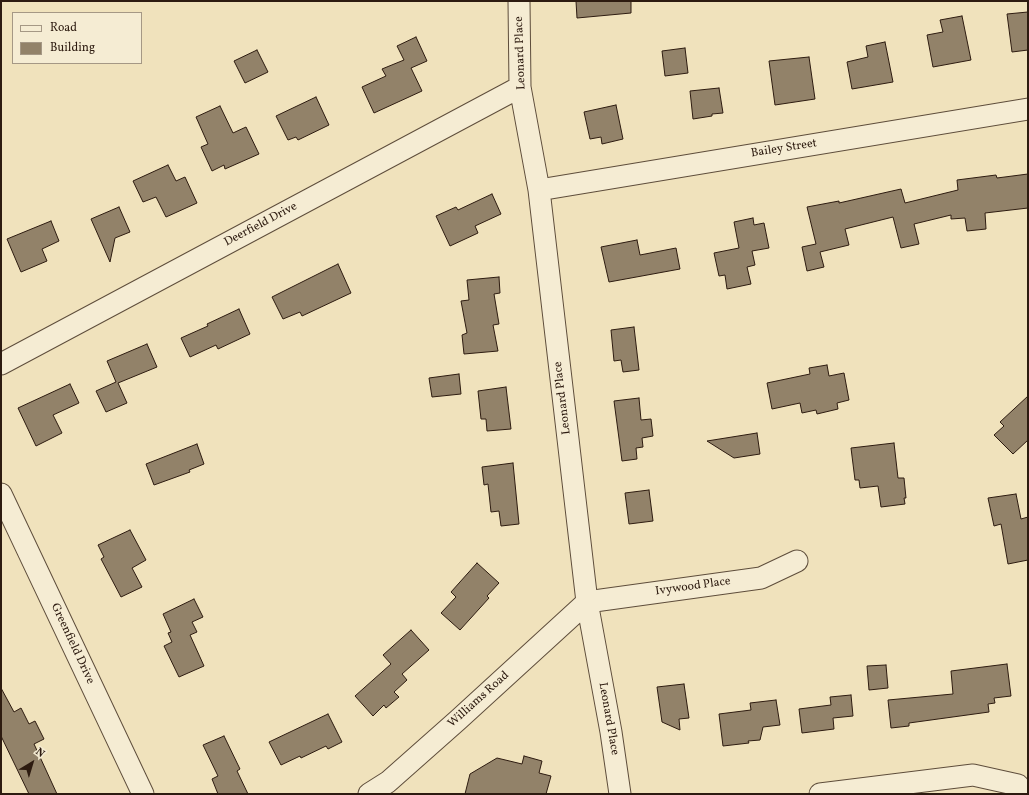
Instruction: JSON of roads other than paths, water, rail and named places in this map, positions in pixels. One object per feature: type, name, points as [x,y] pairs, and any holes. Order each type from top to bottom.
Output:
[{"type":"street","name":"Leonard Place","points":[[519,1],[520,87],[539,190],[587,602],[611,732],[620,794]]},
{"type":"street","name":"Deerfield Drive","points":[[1,364],[520,87]]},
{"type":"street","name":"Bailey Street","points":[[539,190],[1028,109]]},
{"type":"street","name":"Greenfield Drive","points":[[1,494],[143,794]]},
{"type":"street","name":"Ivywood Place","points":[[587,602],[761,578],[797,561]]},
{"type":"street","name":"Williams Road","points":[[369,794],[388,782],[587,602]]},
{"type":"street","points":[[820,794],[973,775],[1018,785],[1025,794]]}]
